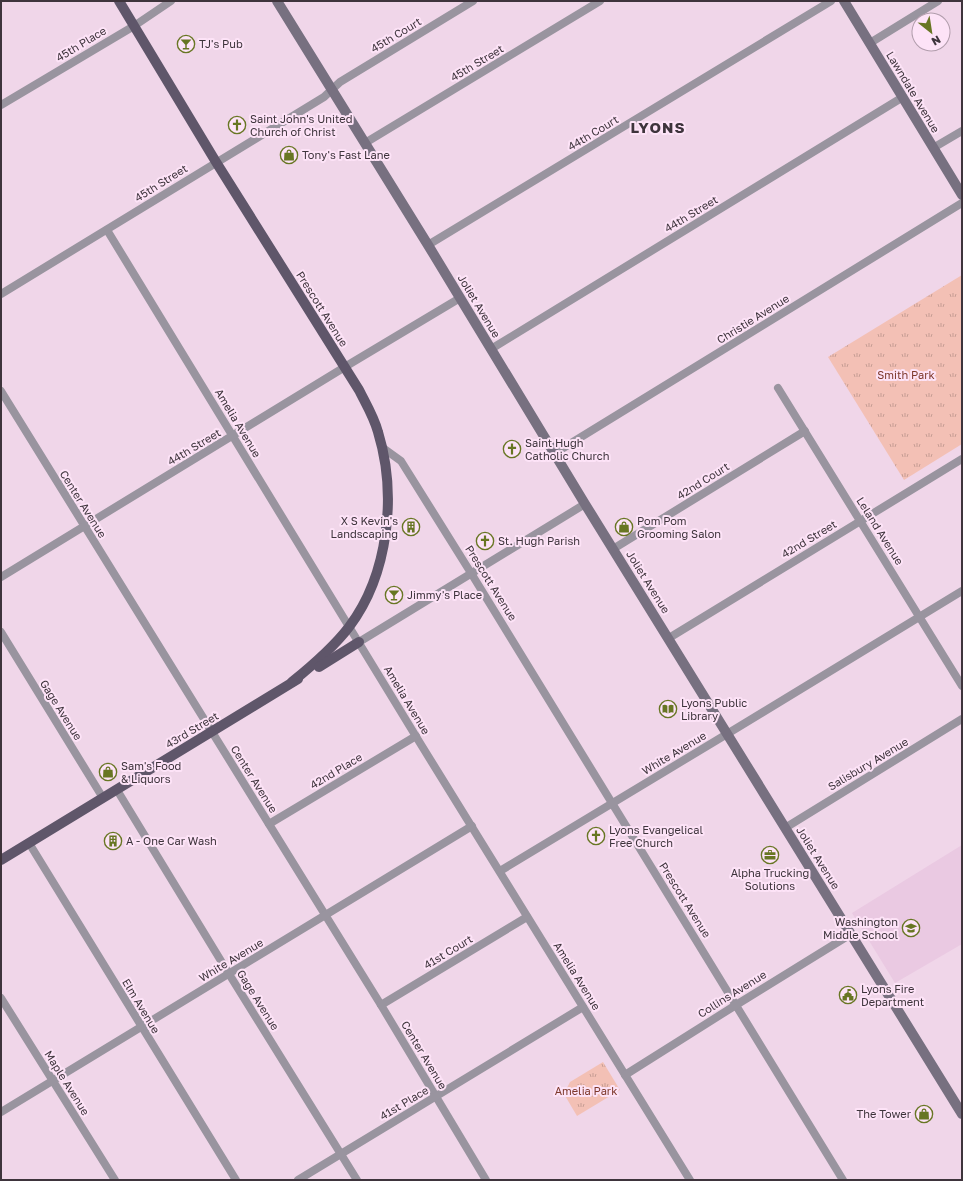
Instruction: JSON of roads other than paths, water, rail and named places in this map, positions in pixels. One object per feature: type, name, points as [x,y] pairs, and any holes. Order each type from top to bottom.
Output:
[{"type":"main road","name":"Prescott Avenue","points":[[119,1],[216,162],[359,390],[378,430],[382,448]]},
{"type":"main road","points":[[292,682],[322,658],[349,627],[362,604],[377,571],[386,534],[389,498],[386,465],[382,448]]},
{"type":"main road","points":[[292,682],[359,642]]},
{"type":"main road","name":"43rd Street","points":[[1,860],[292,682]]},
{"type":"street","name":"45th Place","points":[[1,105],[134,26],[171,1]]},
{"type":"street","name":"Joliet Avenue","points":[[277,1],[366,143],[585,504],[962,1114]]},
{"type":"street","name":"45th Court","points":[[332,89],[340,82],[473,1]]},
{"type":"street","name":"45th Street","points":[[366,143],[600,1]]},
{"type":"street","name":"44th Court","points":[[428,246],[831,1]]},
{"type":"street","name":"Lawndale Avenue","points":[[844,1],[962,195]]},
{"type":"street","points":[[870,43],[938,1]]},
{"type":"street","name":"45th Street","points":[[1,294],[324,97],[332,89]]},
{"type":"street","name":"44th Street","points":[[491,349],[903,97]]},
{"type":"street","points":[[933,148],[962,130]]},
{"type":"street","name":"Christie Avenue","points":[[555,453],[962,203]]},
{"type":"street","name":"Amelia Avenue","points":[[107,230],[349,627],[690,1180]]},
{"type":"street","name":"44th Street","points":[[1,578],[344,367],[460,298]]},
{"type":"street","name":"Leland Avenue","points":[[778,388],[962,686]]},
{"type":"street","name":"Center Avenue","points":[[1,391],[269,824],[324,916],[381,1005],[486,1180]]},
{"type":"street","name":"42nd Court","points":[[613,549],[805,431]]},
{"type":"street","name":"Prescott Avenue","points":[[382,448],[401,461],[843,1180]]},
{"type":"street","name":"42nd Street","points":[[668,638],[962,459]]},
{"type":"street","points":[[359,642],[585,504]]},
{"type":"street","name":"White Avenue","points":[[500,871],[920,617],[962,590]]},
{"type":"street","name":"Gage Avenue","points":[[1,632],[103,798]]},
{"type":"street","name":"Salisbury Avenue","points":[[785,828],[962,720]]},
{"type":"street","name":"42nd Place","points":[[269,824],[416,736]]},
{"type":"street","name":"Gage Avenue","points":[[117,790],[357,1180]]},
{"type":"street","name":"White Avenue","points":[[1,1112],[472,826]]},
{"type":"street","name":"Elm Avenue","points":[[29,842],[236,1180]]},
{"type":"street","name":"41st Court","points":[[381,1005],[527,917]]},
{"type":"street","name":"Collins Avenue","points":[[625,1075],[736,1004],[851,934]]},
{"type":"street","name":"Maple Avenue","points":[[1,998],[114,1180]]},
{"type":"street","name":"41st Place","points":[[298,1180],[583,1007]]},
{"type":"place","name":"TJ's Pub","points":[[186,44]]},
{"type":"place","name":"Saint John's United Church of Christ","points":[[237,125]]},
{"type":"place","name":"Tony's Fast Lane","points":[[289,155]]},
{"type":"place","name":"Saint Hugh Catholic Church","points":[[512,449]]},
{"type":"place","name":"X S Kevin's Landscaping","points":[[411,527]]},
{"type":"place","name":"Pom Pom Grooming Salon","points":[[624,527]]},
{"type":"place","name":"St. Hugh Parish","points":[[485,541]]},
{"type":"place","name":"Jimmy's Place","points":[[394,595]]},
{"type":"place","name":"Lyons Public Library","points":[[668,709]]},
{"type":"place","name":"Sam's Food & Liquors","points":[[108,772]]},
{"type":"place","name":"Lyons Evangelical Free Church","points":[[596,836]]},
{"type":"place","name":"A - One Car Wash","points":[[113,841]]},
{"type":"place","name":"Alpha Trucking Solutions","points":[[770,855]]},
{"type":"place","name":"Washington Middle School","points":[[911,928]]},
{"type":"place","name":"Lyons Fire Department","points":[[848,995]]},
{"type":"place","name":"The Tower","points":[[924,1114]]},
{"type":"district","name":"LYONS","points":[[658,128]]},
{"type":"park label","name":"Smith Park","points":[[906,375]]},
{"type":"park label","name":"Amelia Park","points":[[586,1091]]}]
